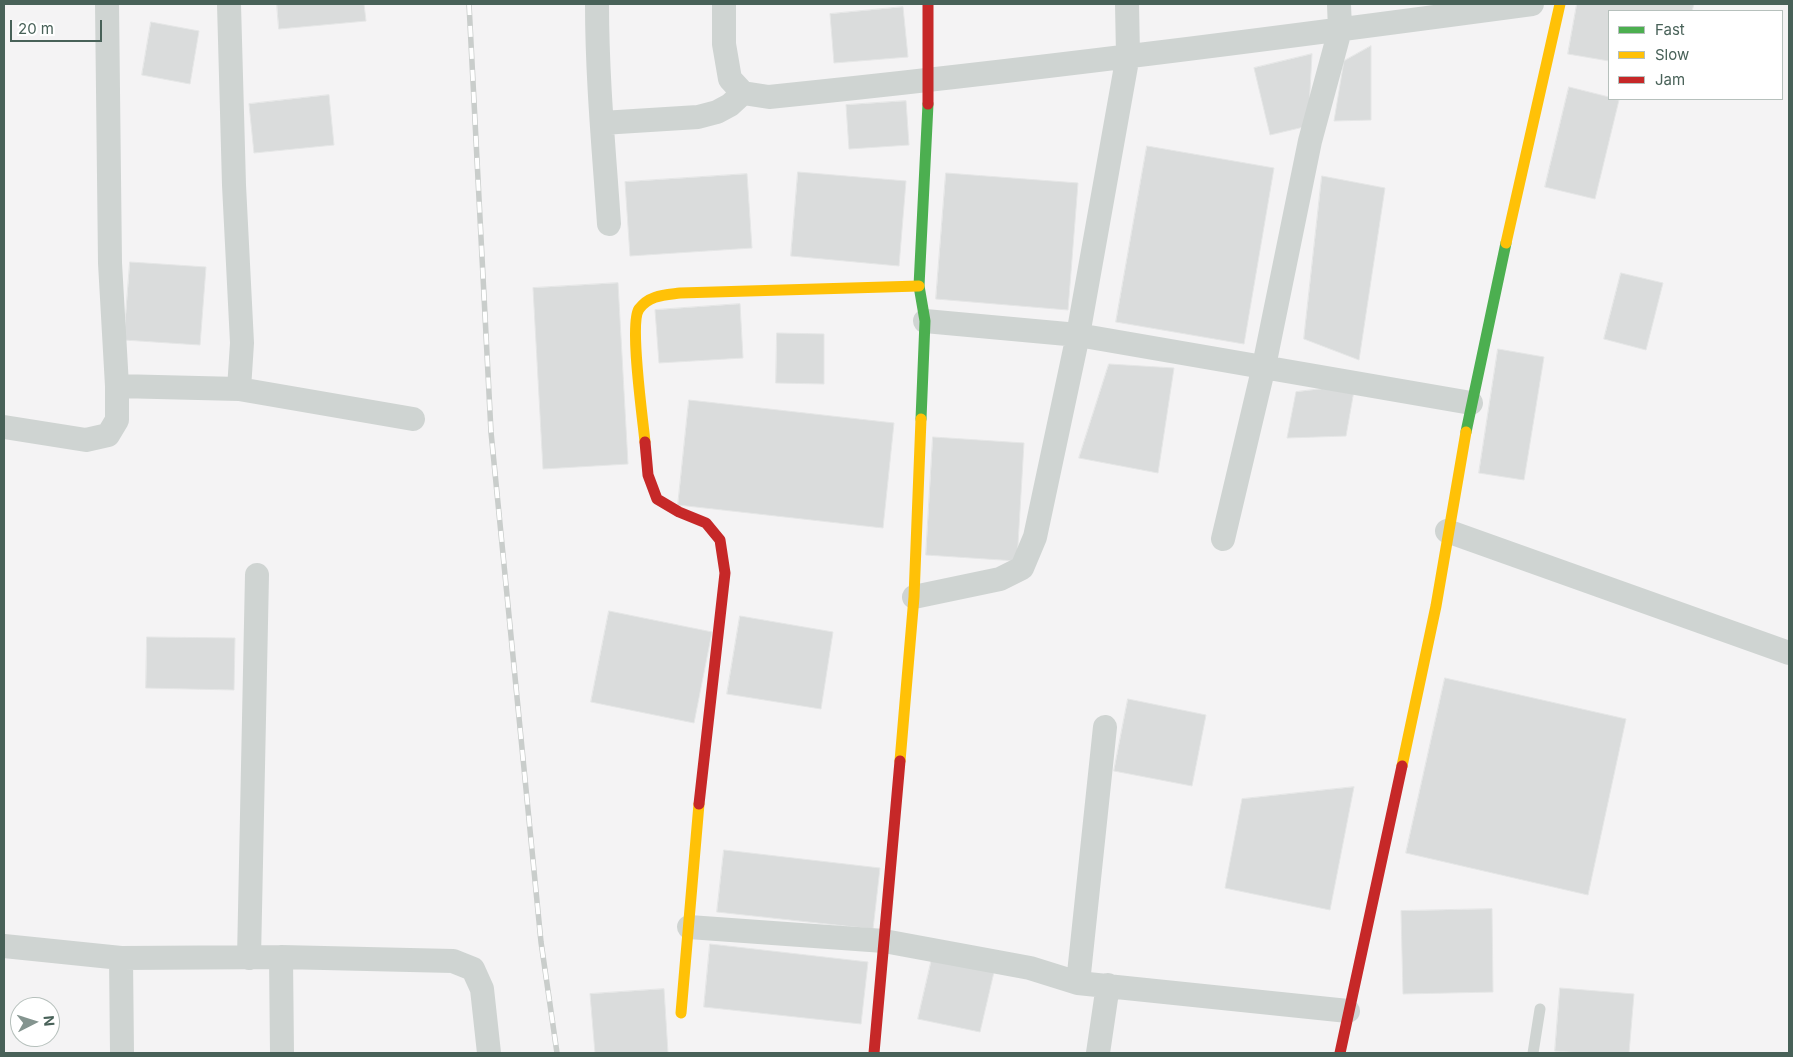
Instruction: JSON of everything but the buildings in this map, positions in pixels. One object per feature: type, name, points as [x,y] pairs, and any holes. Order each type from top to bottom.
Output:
[{"type":"street","points":[[4,427],[86,440],[108,435],[117,420],[117,386],[110,263],[107,4]]},
{"type":"street","points":[[229,4],[234,185],[242,343],[239,389]]},
{"type":"street","points":[[597,4],[599,101],[609,224]]},
{"type":"street","points":[[724,4],[724,44],[730,79],[743,93],[769,97],[929,80],[1340,30],[1532,4]]},
{"type":"street","points":[[874,1053],[914,597],[925,321],[919,286],[929,80],[928,4]]},
{"type":"street","points":[[914,597],[1000,579],[1022,568],[1035,537],[1078,335],[1128,55],[1127,4]]},
{"type":"street","points":[[1224,539],[1264,366],[1310,141],[1340,30],[1339,4]]},
{"type":"street","points":[[1340,1053],[1436,606],[1447,531],[1471,403],[1560,4]]},
{"type":"street","points":[[602,123],[698,117],[717,112],[730,105],[743,93]]},
{"type":"street","points":[[681,1013],[704,751],[725,573],[720,540],[706,523],[679,512],[657,499],[648,475],[635,333],[638,310],[652,297],[680,293],[919,286]]},
{"type":"street","points":[[925,321],[1078,335],[1471,403]]},
{"type":"street","points":[[117,386],[239,389],[414,419]]},
{"type":"street","points":[[1447,531],[1789,653]]},
{"type":"street","points":[[249,958],[257,575]]},
{"type":"street","points":[[1078,983],[1105,727]]},
{"type":"street","points":[[688,927],[884,942],[1030,968],[1078,983],[1348,1011]]},
{"type":"street","points":[[4,946],[121,958],[281,957],[453,960],[473,969],[482,989],[489,1053]]},
{"type":"street","points":[[281,957],[282,1053]]},
{"type":"street","points":[[121,958],[122,1053]]},
{"type":"street","points":[[1098,1053],[1108,985]]},
{"type":"lane","points":[[1533,1053],[1540,1009]]},
{"type":"railway","points":[[469,4],[491,432],[541,942],[557,1053]]},
{"type":"traffic: fast","points":[[921,419],[925,321],[919,286],[928,104]]},
{"type":"traffic: fast","points":[[1466,432],[1506,243]]},
{"type":"traffic: slow","points":[[1506,243],[1560,4]]},
{"type":"traffic: slow","points":[[645,442],[637,372],[635,333],[639,309],[652,298],[680,293],[919,286]]},
{"type":"traffic: slow","points":[[900,761],[914,597],[921,419]]},
{"type":"traffic: slow","points":[[1402,766],[1436,606],[1466,432]]},
{"type":"traffic: slow","points":[[681,1013],[699,804]]},
{"type":"traffic: jam","points":[[928,4],[928,104]]},
{"type":"traffic: jam","points":[[645,442],[648,475],[657,499],[679,512],[706,523],[720,540],[725,573],[699,804]]},
{"type":"traffic: jam","points":[[874,1053],[900,761]]},
{"type":"traffic: jam","points":[[1340,1053],[1402,766]]}]
